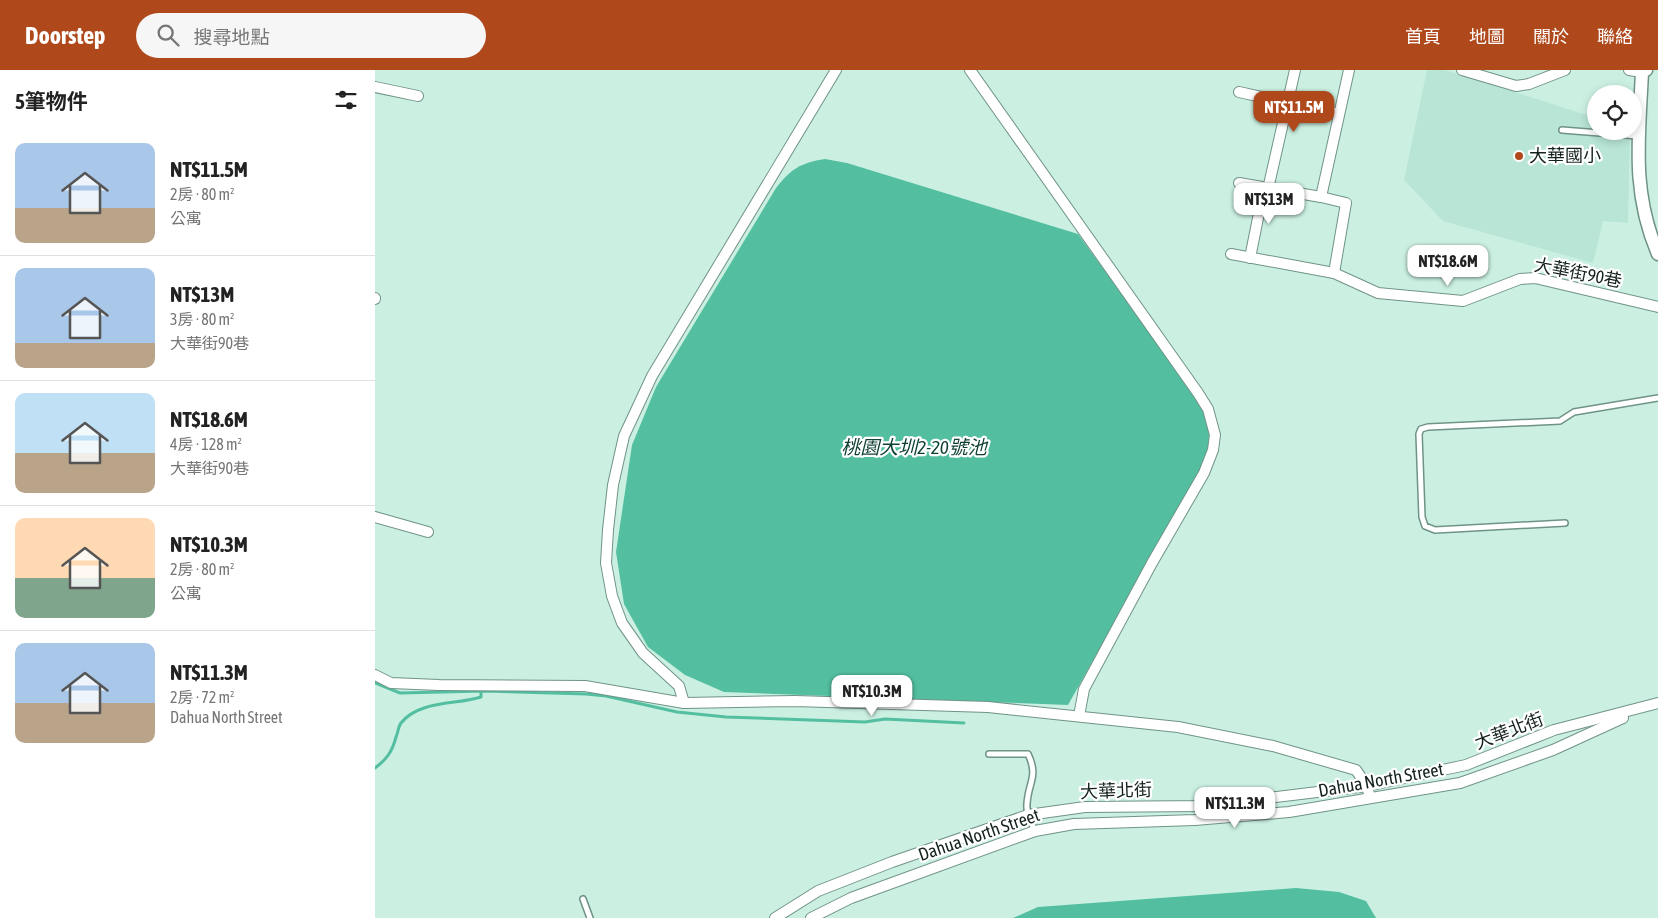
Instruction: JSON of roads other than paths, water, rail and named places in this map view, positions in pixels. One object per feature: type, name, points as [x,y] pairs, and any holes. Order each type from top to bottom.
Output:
[{"type":"street","points":[[685,703],[679,686],[643,653],[622,623],[612,596],[606,563],[608,530],[613,485],[624,436],[651,376],[836,70]]},
{"type":"street","points":[[970,70],[1198,393],[1208,410],[1215,435],[1213,450],[1204,473],[1084,689],[1079,716]]},
{"type":"street","points":[[1250,258],[1289,102],[1295,70]]},
{"type":"street","points":[[1321,196],[1349,70]]},
{"type":"street","points":[[1462,70],[1516,86],[1529,84],[1565,70]]},
{"type":"street","points":[[1629,70],[1643,70],[1642,86]]},
{"type":"street","points":[[375,87],[418,96]]},
{"type":"street","points":[[1239,92],[1339,114]]},
{"type":"street","points":[[1639,140],[1637,158],[1641,200],[1658,254]]},
{"type":"street","points":[[1239,183],[1266,189],[1321,196],[1346,203],[1334,273]]},
{"type":"street","name":"大華街90巷","points":[[1231,254],[1334,273],[1377,293],[1463,301],[1520,279],[1535,278],[1658,307]]},
{"type":"street","points":[[375,517],[428,532]]},
{"type":"street","points":[[375,676],[391,683],[585,686],[685,703],[795,701],[988,707],[1178,726],[1273,746],[1357,770],[1367,786],[1371,798]]},
{"type":"street","name":"Dahua North Street","points":[[811,918],[851,898],[1035,831],[1073,824],[1195,820],[1289,812],[1460,783],[1553,750],[1658,703]]},
{"type":"street","name":"大華北街","points":[[775,918],[818,891],[892,862],[1028,815],[1085,807],[1203,806],[1367,786],[1466,766],[1554,730],[1647,707]]},
{"type":"lane","points":[[1562,130],[1587,132]]},
{"type":"lane","points":[[1565,523],[1435,530],[1425,526],[1422,522],[1421,508],[1419,434],[1421,429],[1428,427],[1560,421],[1574,412],[1658,398]]},
{"type":"lane","points":[[989,754],[1028,754],[1034,766],[1027,803],[1028,815],[1035,831]]},
{"type":"lane","points":[[583,899],[590,918]]},
{"type":"water","name":"桃園大圳2-20號池","points":[[825,159],[847,163],[1078,234],[1195,394],[1203,411],[1209,433],[1206,460],[1068,705],[724,692],[685,675],[648,647],[624,604],[616,552],[632,445],[656,387],[776,188],[786,176],[802,165]]},
{"type":"water","points":[[1296,888],[1339,892],[1366,901],[1376,918],[1013,918],[1038,907]]},
{"type":"waterway","points":[[375,683],[400,693],[486,691],[586,694],[606,696],[677,712],[726,717],[865,722],[885,719],[964,723]]},
{"type":"waterway","points":[[375,768],[388,755],[393,747],[401,723],[409,716],[418,710],[439,704],[481,697],[481,692]]},
{"type":"place","name":"大華國小","points":[[1519,156]]}]
